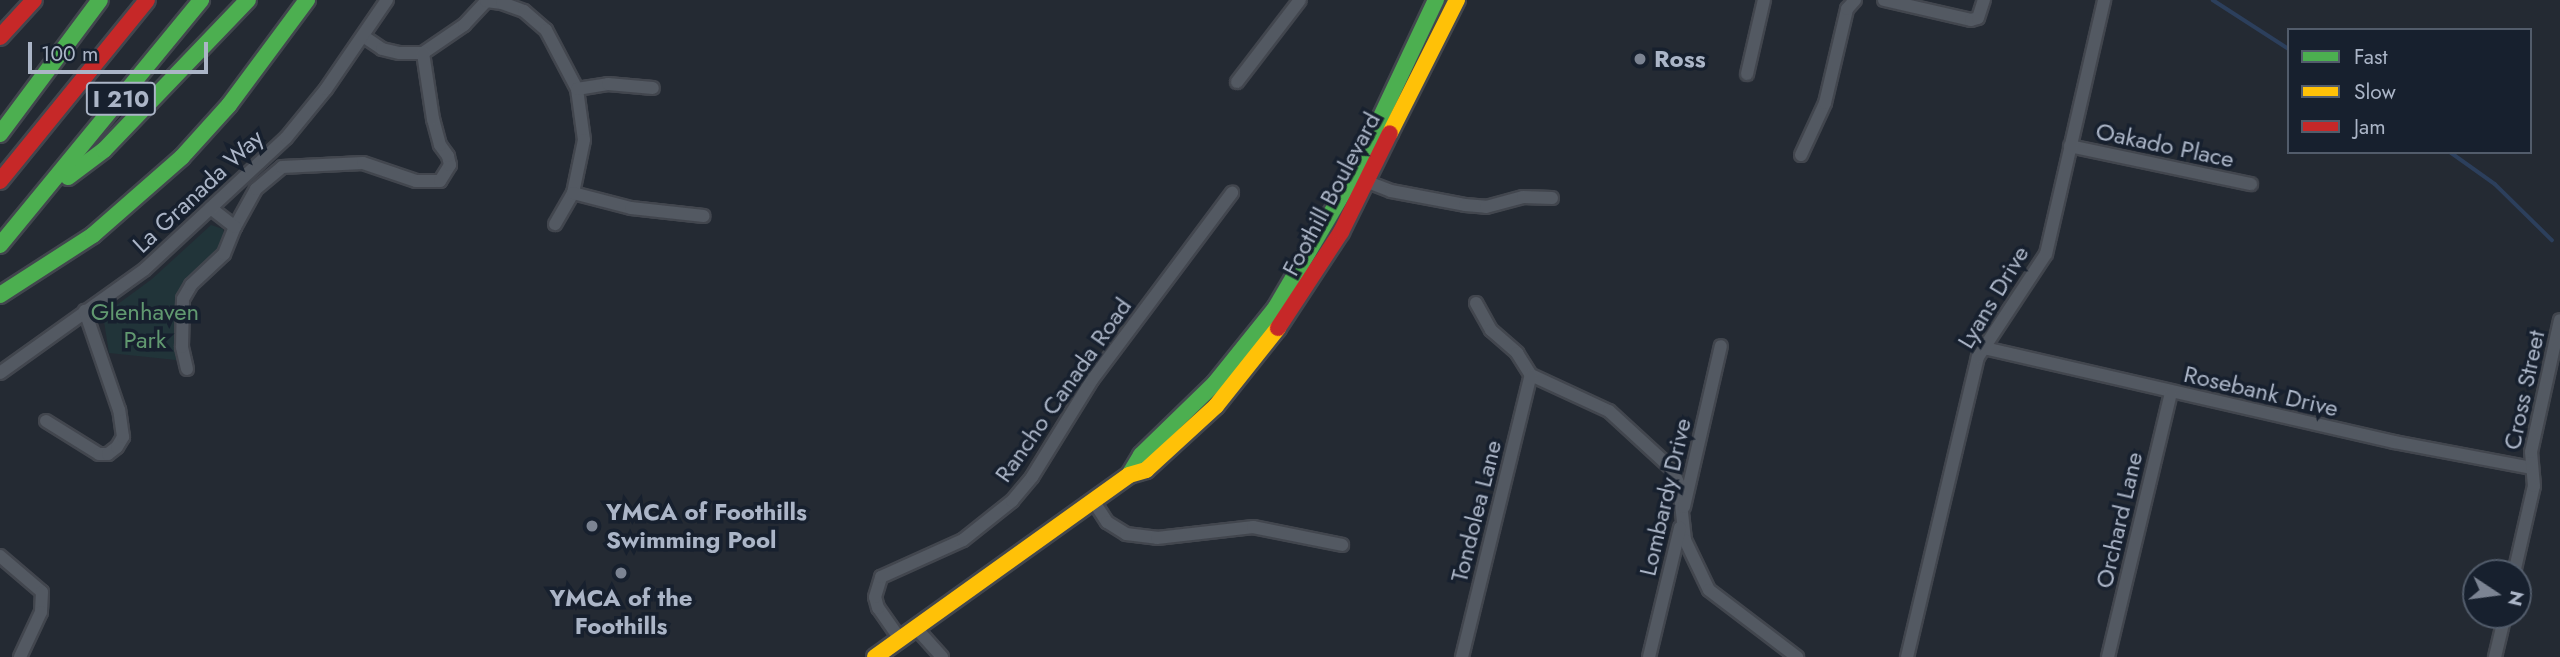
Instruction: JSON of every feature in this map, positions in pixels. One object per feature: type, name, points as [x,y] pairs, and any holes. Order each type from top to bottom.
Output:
[{"type":"main road","points":[[0,37],[34,0]]},
{"type":"main road","points":[[0,134],[100,0]]},
{"type":"main road","name":"I 210","points":[[0,181],[147,0]]},
{"type":"main road","name":"I 210","points":[[0,245],[201,0]]},
{"type":"main road","points":[[40,197],[104,150],[248,0]]},
{"type":"main road","points":[[0,295],[93,235],[183,157],[229,105],[307,0]]},
{"type":"main road","name":"Foothill Boulevard","points":[[875,657],[1129,475],[1146,470],[1177,444],[1250,366],[1317,272],[1415,62],[1436,0]]},
{"type":"main road","name":"Foothill Boulevard","points":[[1415,62],[1457,0]]},
{"type":"street","name":"La Granada Way","points":[[0,373],[145,269],[272,151],[326,89],[387,0]]},
{"type":"street","points":[[1237,82],[1300,0]]},
{"type":"street","points":[[1747,74],[1764,0]]},
{"type":"street","points":[[1801,155],[1825,103],[1847,9],[1855,0]]},
{"type":"street","points":[[1884,0],[1971,20],[1978,18],[1984,0]]},
{"type":"street","name":"Lyans Drive","points":[[1907,657],[1978,357],[2046,254],[2104,0]]},
{"type":"street","points":[[363,36],[382,49],[400,53],[423,53],[464,25],[486,1],[502,3],[524,11],[546,30],[577,89],[584,140],[573,193],[555,224]]},
{"type":"street","points":[[187,369],[182,348],[183,299],[191,285],[224,254],[256,189],[282,167],[363,163],[416,181],[440,181],[450,165],[448,156],[440,145],[433,119],[423,53]]},
{"type":"street","points":[[577,89],[608,84],[653,88]]},
{"type":"street","name":"Oakado Place","points":[[2070,146],[2251,184]]},
{"type":"street","points":[[272,151],[282,167]]},
{"type":"street","points":[[1360,179],[1391,191],[1465,205],[1486,207],[1523,197],[1552,198]]},
{"type":"street","name":"Rancho Canada Road","points":[[900,639],[878,608],[875,597],[881,577],[963,540],[1012,500],[1032,477],[1091,380],[1232,192]]},
{"type":"street","points":[[573,193],[631,208],[704,216]]},
{"type":"street","points":[[211,208],[235,227]]},
{"type":"street","points":[[1476,303],[1491,330],[1517,353],[1531,375],[1609,411],[1642,439],[1676,477],[1681,520],[1690,556],[1709,590],[1797,657]]},
{"type":"street","points":[[46,421],[99,454],[108,454],[117,447],[122,437],[119,410],[85,311]]},
{"type":"street","name":"Cross Street","points":[[2517,559],[2534,486],[2530,452],[2560,320]]},
{"type":"street","name":"Lombardy Drive","points":[[1649,657],[1721,346]]},
{"type":"street","name":"Rosebank Drive","points":[[1984,348],[2394,442],[2531,468]]},
{"type":"street","name":"Tondolea Lane","points":[[1462,657],[1531,375]]},
{"type":"street","name":"Orchard Lane","points":[[2108,657],[2171,392]]},
{"type":"street","points":[[1094,502],[1107,522],[1126,534],[1157,538],[1253,527],[1342,545]]},
{"type":"street","points":[[0,556],[42,592],[41,612],[20,657]]},
{"type":"street","points":[[916,628],[942,657]]},
{"type":"street","points":[[2495,657],[2502,629]]},
{"type":"green space","name":"Glenhaven Park","points":[[211,225],[223,229],[225,237],[217,252],[184,283],[177,294],[180,352],[176,360],[109,353],[103,315],[152,279]]},
{"type":"waterway","points":[[2213,0],[2287,48]]},
{"type":"waterway","points":[[2453,154],[2495,184],[2552,240]]},
{"type":"traffic: fast","points":[[0,134],[100,0]]},
{"type":"traffic: fast","points":[[0,245],[201,0]]},
{"type":"traffic: fast","points":[[68,177],[104,150],[248,0]]},
{"type":"traffic: fast","points":[[0,295],[93,235],[182,157],[229,105],[307,0]]},
{"type":"traffic: fast","points":[[1129,475],[1141,455],[1215,383],[1276,307],[1353,176],[1436,0]]},
{"type":"traffic: slow","points":[[1390,133],[1457,0]]},
{"type":"traffic: slow","points":[[875,657],[1129,475],[1146,470],[1216,406],[1278,328]]},
{"type":"traffic: jam","points":[[0,37],[34,0]]},
{"type":"traffic: jam","points":[[0,181],[147,0]]},
{"type":"traffic: jam","points":[[1278,328],[1341,232],[1390,133]]},
{"type":"place","name":"Ross","points":[[1640,59]]},
{"type":"place","name":"YMCA of Foothills Swimming Pool","points":[[592,526]]},
{"type":"place","name":"YMCA of the Foothills","points":[[621,573]]}]
